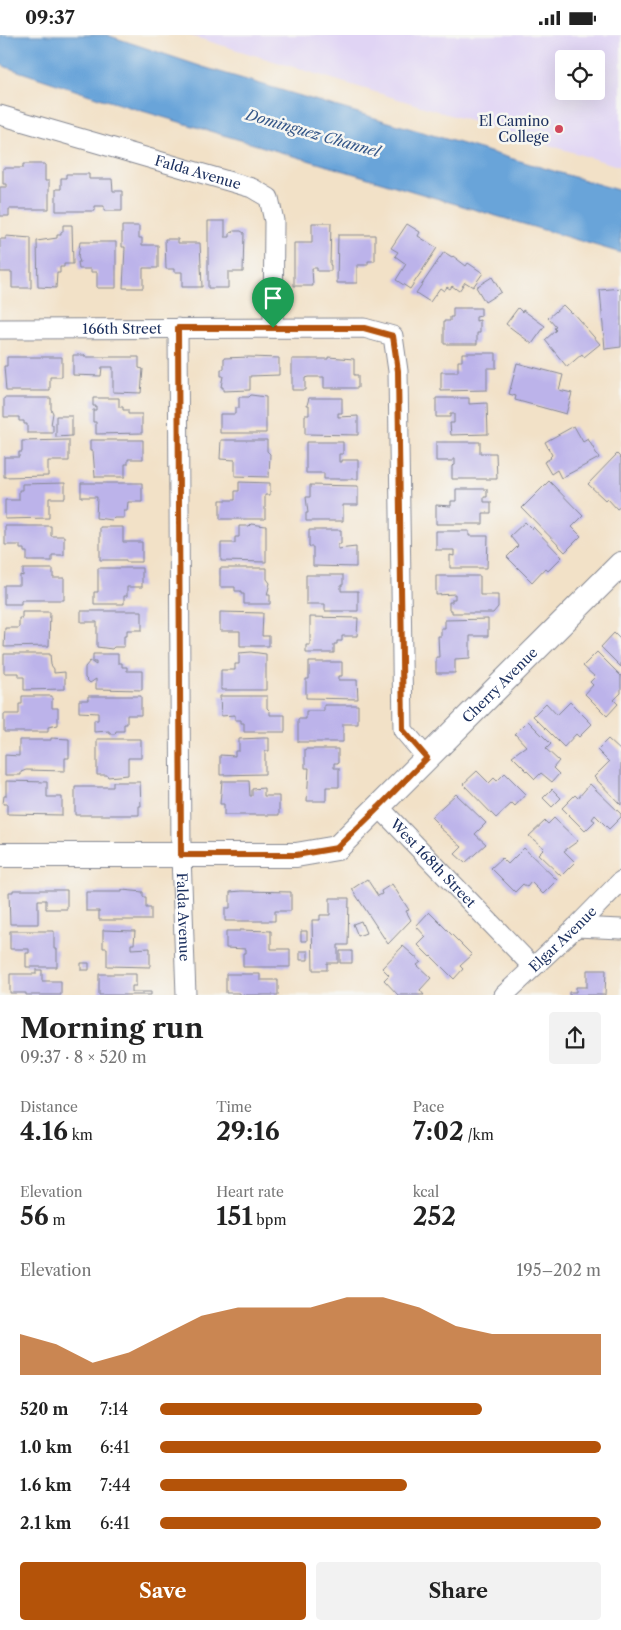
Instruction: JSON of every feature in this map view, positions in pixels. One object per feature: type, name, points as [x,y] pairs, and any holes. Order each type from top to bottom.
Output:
[{"type":"street","name":"Falda Avenue","points":[[0,115],[252,188],[269,198],[274,221],[273,328]]},
{"type":"street","name":"Falda Avenue","points":[[178,328],[181,855],[186,995]]},
{"type":"street","name":"166th Street","points":[[0,329],[364,328],[393,336],[398,371],[403,730],[427,758]]},
{"type":"street","name":"Cherry Avenue","points":[[379,807],[621,564]]},
{"type":"street","name":"West 168th Street","points":[[0,855],[296,855],[337,848],[379,807],[533,967]]},
{"type":"street","name":"Elgar Avenue","points":[[504,995],[576,927],[621,881]]},
{"type":"street","points":[[576,927],[621,929]]},
{"type":"shaded area","name":"El Camino College","points":[[188,35],[621,35],[621,167]]},
{"type":"water","name":"Dominguez Channel","points":[[0,35],[107,35],[203,67],[621,191],[621,253],[102,99],[6,67],[0,64]]},
{"type":"building","points":[[23,164],[45,164],[45,181],[49,181],[49,209],[9,209],[9,216],[0,216],[0,187],[7,187],[7,184],[3,184],[3,168],[23,168]]},
{"type":"building","points":[[66,174],[89,174],[89,179],[112,179],[113,191],[122,191],[122,211],[104,211],[104,206],[95,206],[95,211],[56,211],[56,189],[61,189],[61,178],[66,178]]},
{"type":"building","points":[[208,221],[225,221],[225,237],[230,237],[230,233],[234,231],[244,233],[243,272],[228,272],[228,288],[208,288]]},
{"type":"building","points":[[312,223],[331,223],[331,271],[317,271],[317,268],[312,268],[313,286],[294,286],[294,243],[312,243]]},
{"type":"building","points":[[407,224],[420,232],[418,236],[437,248],[410,289],[396,280],[406,264],[395,256],[398,252],[391,248]]},
{"type":"building","points":[[63,225],[72,225],[73,264],[64,264],[64,267],[60,267],[60,273],[57,273],[56,288],[38,287],[37,241],[57,238],[57,235],[61,235],[61,232],[63,232]]},
{"type":"building","points":[[122,226],[139,226],[139,238],[142,238],[142,245],[158,245],[158,268],[143,268],[143,288],[123,288],[125,247],[122,247]]},
{"type":"building","points":[[338,235],[375,235],[375,261],[368,261],[368,265],[357,265],[357,283],[337,283]]},
{"type":"building","points":[[6,236],[31,238],[31,288],[12,288],[12,272],[0,272],[0,239],[6,239]]},
{"type":"building","points":[[165,239],[178,239],[178,243],[200,243],[202,287],[182,287],[182,272],[166,269]]},
{"type":"building","points":[[80,242],[116,242],[116,288],[97,288],[97,272],[91,272],[91,269],[79,269]]},
{"type":"building","points":[[444,252],[466,266],[468,263],[483,273],[473,287],[465,282],[459,291],[452,286],[450,289],[447,287],[444,291],[440,288],[430,302],[416,293]]},
{"type":"building","points":[[492,277],[501,292],[485,302],[476,287]]},
{"type":"building","points":[[621,288],[621,347],[605,349],[600,290]]},
{"type":"building","points":[[563,305],[572,312],[600,344],[584,357],[582,354],[567,367],[545,340],[556,330],[554,328],[556,327],[548,318]]},
{"type":"building","points":[[453,308],[481,308],[481,316],[476,317],[476,321],[480,320],[480,333],[477,333],[477,344],[444,344],[444,321],[450,321],[450,317],[453,317]]},
{"type":"building","points":[[518,308],[545,326],[532,344],[506,324]]},
{"type":"building","points":[[462,353],[496,353],[496,368],[487,368],[487,390],[441,391],[441,372],[458,372],[458,361],[462,361]]},
{"type":"building","points":[[73,355],[85,355],[85,357],[139,357],[139,368],[143,369],[141,393],[113,392],[113,367],[102,367],[101,376],[73,375]]},
{"type":"building","points":[[7,357],[62,357],[62,377],[50,377],[50,391],[6,391],[4,366],[7,366]]},
{"type":"building","points":[[328,357],[354,359],[354,375],[358,375],[358,388],[324,388],[324,377],[308,377],[305,378],[305,390],[292,390],[292,359],[328,359]]},
{"type":"building","points":[[224,358],[279,358],[279,375],[250,376],[250,390],[223,391],[223,387],[221,387],[223,376],[221,376],[221,369],[224,369]]},
{"type":"building","points":[[517,363],[563,375],[559,390],[572,393],[566,414],[515,400],[516,396],[509,394]]},
{"type":"building","points":[[251,395],[266,397],[266,433],[220,433],[220,414],[235,414],[235,408],[239,408],[239,397],[249,397]]},
{"type":"building","points":[[4,398],[51,398],[53,413],[51,425],[53,425],[53,433],[27,433],[27,424],[24,424],[24,421],[19,421],[19,417],[4,417]]},
{"type":"building","points":[[93,398],[119,398],[119,407],[123,407],[123,410],[128,410],[128,414],[142,414],[142,433],[96,434],[93,410],[96,410],[96,406],[93,406]]},
{"type":"building","points":[[309,398],[342,398],[342,413],[338,413],[338,417],[358,416],[358,435],[305,434],[305,415],[309,415],[309,405],[307,405]]},
{"type":"building","points":[[436,398],[469,398],[469,404],[487,403],[488,434],[451,435],[450,423],[454,423],[454,414],[450,414],[450,417],[436,417]]},
{"type":"building","points":[[56,416],[72,416],[72,436],[56,437]]},
{"type":"building","points":[[574,426],[583,442],[588,439],[599,458],[561,478],[557,470],[551,474],[544,462],[551,458],[552,455],[545,442]]},
{"type":"building","points":[[69,440],[69,461],[48,461],[48,476],[4,477],[4,457],[19,457],[19,452],[22,452],[22,441]]},
{"type":"building","points":[[90,440],[143,440],[143,459],[128,459],[128,464],[125,464],[125,477],[95,477]]},
{"type":"building","points":[[221,440],[267,440],[267,451],[270,454],[269,477],[235,476],[235,460],[220,459]]},
{"type":"building","points":[[306,442],[343,442],[343,454],[339,454],[339,462],[342,462],[342,460],[358,460],[358,479],[324,479],[324,473],[306,473]]},
{"type":"building","points":[[436,442],[480,442],[480,453],[496,453],[497,479],[452,479],[452,466],[455,465],[455,459],[453,461],[436,461]]},
{"type":"building","points":[[617,454],[621,458],[621,506],[617,509],[607,498],[605,500],[588,484]]},
{"type":"building","points":[[549,481],[583,516],[572,527],[581,536],[565,552],[522,508]]},
{"type":"building","points":[[239,482],[270,483],[270,495],[265,495],[265,519],[220,519],[220,500],[235,500],[235,491],[239,491]]},
{"type":"building","points":[[65,483],[65,498],[49,498],[49,518],[5,519],[5,500],[19,500],[19,490],[22,490],[22,484]]},
{"type":"building","points":[[81,483],[142,483],[142,502],[128,502],[127,511],[124,511],[124,518],[114,518],[112,520],[96,518],[97,497],[81,497]]},
{"type":"building","points":[[310,485],[358,486],[358,505],[343,505],[343,521],[306,521],[306,513],[308,513],[306,497],[310,497]]},
{"type":"building","points":[[456,489],[487,489],[487,497],[484,497],[484,502],[491,502],[491,513],[483,513],[483,524],[436,524],[436,505],[451,506],[451,501],[456,501]]},
{"type":"building","points":[[525,522],[532,529],[533,527],[562,557],[548,571],[545,568],[532,582],[507,557],[518,546],[510,536]]},
{"type":"building","points":[[251,524],[266,526],[266,562],[221,561],[221,543],[235,543],[235,537],[239,537],[239,526],[249,526]]},
{"type":"building","points":[[5,526],[51,526],[51,536],[64,536],[64,555],[52,555],[52,561],[27,561],[27,552],[24,552],[24,549],[20,549],[20,545],[5,545]]},
{"type":"building","points":[[100,527],[123,527],[123,542],[142,542],[142,562],[100,560]]},
{"type":"building","points":[[309,530],[341,530],[341,544],[338,544],[338,549],[356,547],[356,567],[313,566],[313,547],[309,547]]},
{"type":"building","points":[[436,531],[469,531],[469,536],[488,536],[487,568],[450,568],[450,555],[454,556],[454,550],[436,550]]},
{"type":"building","points":[[98,568],[142,568],[142,587],[127,587],[127,596],[124,596],[124,604],[94,604],[94,592],[98,592]]},
{"type":"building","points":[[220,568],[267,568],[267,579],[270,583],[267,595],[270,595],[270,604],[244,604],[244,594],[241,594],[241,591],[235,591],[235,587],[220,587]]},
{"type":"building","points":[[23,569],[53,569],[53,578],[64,578],[64,600],[21,600],[21,604],[4,604],[4,585],[20,585],[20,575],[23,576]]},
{"type":"building","points":[[306,575],[343,575],[341,591],[358,591],[358,611],[325,611],[325,604],[306,604]]},
{"type":"building","points":[[436,576],[480,576],[480,595],[498,595],[498,607],[493,613],[452,613],[452,610],[449,610],[449,602],[455,599],[455,594],[436,595]]},
{"type":"building","points":[[81,611],[142,611],[142,630],[127,630],[127,636],[124,636],[124,647],[114,647],[112,649],[97,647],[97,622],[81,622]]},
{"type":"building","points":[[22,612],[50,612],[49,646],[4,647],[5,628],[19,628],[19,618],[22,618]]},
{"type":"building","points":[[220,612],[263,613],[262,636],[269,636],[269,646],[240,646],[240,631],[220,631]]},
{"type":"building","points":[[310,617],[358,618],[357,636],[342,636],[342,641],[337,641],[337,644],[334,644],[334,653],[306,653],[306,645],[310,645]]},
{"type":"building","points":[[488,619],[488,636],[470,636],[470,658],[455,659],[455,673],[436,673],[436,657],[439,657],[438,636],[441,636],[441,628],[445,628],[445,620]]},
{"type":"building","points":[[614,633],[621,640],[621,667],[601,647]]},
{"type":"building","points":[[597,652],[621,676],[621,693],[614,700],[618,704],[607,716],[585,694],[593,685],[590,682],[595,677],[583,666]]},
{"type":"building","points":[[239,653],[266,654],[266,690],[221,690],[221,670],[235,670],[235,664],[239,664]]},
{"type":"building","points":[[4,654],[50,654],[54,673],[65,672],[65,689],[24,690],[24,677],[19,677],[19,673],[4,673]]},
{"type":"building","points":[[93,654],[118,654],[118,663],[122,663],[122,667],[127,667],[127,671],[142,671],[142,690],[96,689],[96,679],[90,683],[85,678],[85,667],[90,661],[96,665],[96,662],[93,662]]},
{"type":"building","points":[[309,662],[342,662],[342,676],[338,676],[338,680],[357,680],[358,699],[306,698],[306,679],[309,679]]},
{"type":"building","points":[[22,696],[52,696],[52,708],[58,708],[58,725],[48,727],[48,732],[4,732],[4,714],[19,714],[19,704],[22,704]]},
{"type":"building","points":[[88,696],[141,696],[141,715],[127,715],[127,724],[124,724],[124,731],[116,731],[115,734],[110,734],[109,731],[94,732],[94,720],[98,720],[98,713],[79,712],[79,700],[88,700]]},
{"type":"building","points":[[220,696],[267,696],[267,708],[270,711],[270,715],[285,715],[285,732],[244,732],[244,723],[241,723],[241,720],[235,720],[235,715],[221,716]]},
{"type":"building","points":[[570,702],[592,724],[579,737],[576,734],[564,747],[533,716],[546,703],[557,715]]},
{"type":"building","points":[[324,705],[358,705],[358,724],[343,724],[343,742],[298,742],[298,719],[306,719],[306,711],[324,711]]},
{"type":"building","points":[[528,721],[551,744],[546,749],[559,761],[553,768],[559,774],[552,782],[541,773],[535,779],[512,756],[526,746],[515,734]]},
{"type":"building","points":[[51,738],[69,739],[69,758],[65,758],[65,771],[26,770],[21,772],[21,775],[5,775],[5,755],[19,756],[19,740],[51,740]]},
{"type":"building","points":[[269,738],[269,751],[265,751],[265,774],[220,775],[220,755],[235,756],[235,751],[239,751],[239,739]]},
{"type":"building","points":[[97,739],[141,739],[141,758],[128,758],[128,775],[108,777],[107,775],[97,775]]},
{"type":"building","points":[[608,739],[621,751],[621,805],[594,777],[609,762],[597,750]]},
{"type":"building","points":[[305,749],[338,749],[338,763],[334,763],[334,768],[339,768],[339,787],[326,787],[326,801],[307,801],[309,768],[305,768]]},
{"type":"building","points":[[477,771],[489,783],[494,778],[497,781],[505,773],[526,794],[515,806],[512,803],[496,818],[463,784]]},
{"type":"building","points":[[6,781],[47,782],[47,797],[62,797],[62,815],[7,814],[7,804],[3,804],[4,796],[6,796]]},
{"type":"building","points":[[222,781],[249,781],[250,796],[252,796],[252,789],[264,788],[264,796],[279,796],[279,815],[224,815],[224,804],[220,804]]},
{"type":"building","points":[[113,782],[140,782],[141,806],[139,806],[139,815],[75,815],[75,787],[113,787]]},
{"type":"building","points":[[590,784],[621,814],[621,817],[609,829],[595,815],[592,819],[595,821],[585,831],[562,808],[575,795],[578,798]]},
{"type":"building","points":[[552,789],[561,798],[552,807],[543,798]]},
{"type":"building","points":[[456,794],[486,823],[475,834],[486,844],[465,863],[455,854],[462,847],[439,827],[431,817]]},
{"type":"building","points":[[554,818],[578,841],[564,851],[575,862],[561,876],[538,854],[544,848],[529,836],[545,821],[548,824]]},
{"type":"building","points":[[524,848],[557,880],[543,894],[531,882],[527,887],[523,884],[515,892],[491,868],[502,858],[508,864]]},
{"type":"building","points":[[367,879],[378,896],[382,894],[381,891],[392,884],[409,910],[406,911],[411,920],[388,944],[352,889]]},
{"type":"building","points":[[13,890],[67,890],[67,909],[46,909],[46,900],[38,900],[38,924],[10,924],[9,892],[13,892]]},
{"type":"building","points":[[122,890],[143,892],[143,897],[146,897],[146,908],[151,908],[151,920],[99,920],[99,911],[86,911],[86,892],[122,892]]},
{"type":"building","points":[[230,892],[291,892],[291,911],[275,911],[275,921],[225,921],[225,908],[230,908]]},
{"type":"building","points":[[330,898],[349,898],[348,945],[338,945],[338,963],[327,963],[327,970],[313,970],[312,920],[320,920],[320,915],[330,915]]},
{"type":"building","points":[[429,912],[472,955],[460,966],[463,969],[454,979],[418,945],[426,937],[416,926]]},
{"type":"building","points":[[361,921],[366,933],[358,936],[353,924]]},
{"type":"building","points":[[103,930],[135,931],[134,944],[131,944],[131,949],[150,948],[150,967],[107,966],[107,948],[103,948]]},
{"type":"building","points":[[10,931],[54,931],[57,967],[26,967],[26,953],[29,953],[29,949],[10,949]]},
{"type":"building","points":[[226,931],[271,931],[271,949],[290,949],[290,967],[243,967],[243,953],[246,953],[246,949],[226,948]]},
{"type":"building","points":[[301,931],[307,931],[307,941],[301,941]]},
{"type":"building","points":[[403,946],[421,962],[417,965],[431,978],[420,990],[424,995],[398,995],[384,980],[389,975],[382,968]]},
{"type":"building","points":[[300,951],[308,951],[308,960],[300,960]]},
{"type":"building","points":[[340,951],[352,951],[352,963],[340,963]]},
{"type":"building","points":[[81,963],[89,963],[89,970],[81,970]]},
{"type":"building","points":[[36,970],[42,970],[42,981],[61,981],[61,995],[10,993],[10,974],[36,974]]},
{"type":"building","points":[[587,970],[606,970],[605,995],[569,995],[569,992],[576,992],[576,987],[587,987]]},
{"type":"building","points":[[99,974],[136,974],[136,986],[132,986],[132,992],[151,992],[151,995],[99,995]]},
{"type":"building","points":[[226,974],[260,974],[260,980],[278,980],[278,995],[226,993]]},
{"type":"place","name":"El Camino College","points":[[559,129]]},
{"type":"route","points":[[178,328],[273,328],[364,328],[393,336],[398,371],[403,730],[427,758],[337,848],[296,855],[181,855],[178,328]]}]
